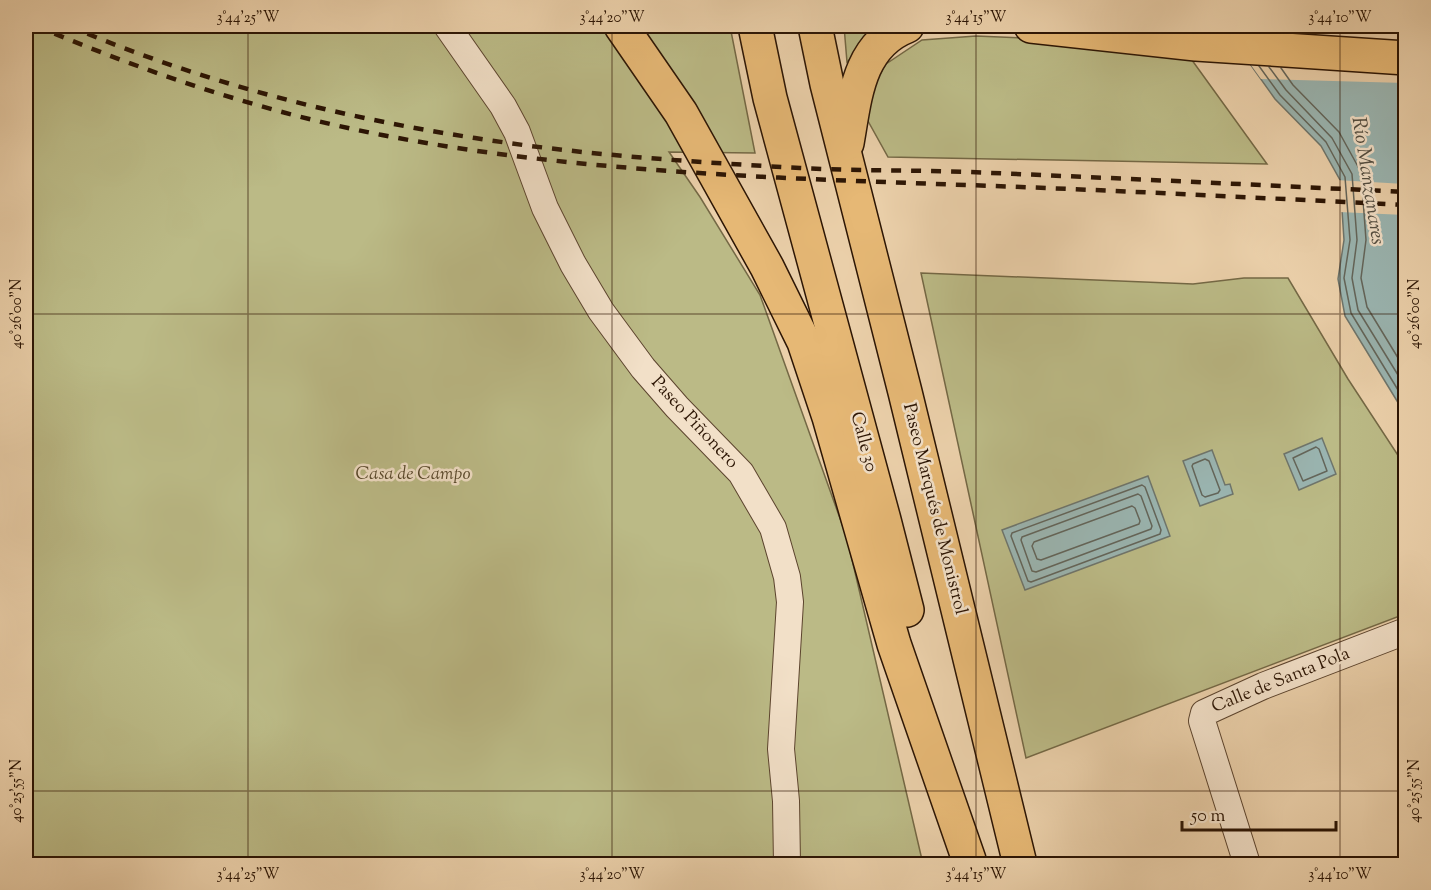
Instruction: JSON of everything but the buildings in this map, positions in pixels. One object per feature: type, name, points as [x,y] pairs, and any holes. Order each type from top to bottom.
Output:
[{"type":"highway","points":[[621,26],[681,113],[767,267],[804,342],[829,417],[894,644],[969,862]]},
{"type":"highway","name":"Calle 30","points":[[755,26],[770,98],[884,520],[969,862]]},
{"type":"highway","points":[[815,26],[827,84],[846,154]]},
{"type":"highway","points":[[846,154],[856,91],[863,69],[873,50],[889,35],[907,26]]},
{"type":"highway","points":[[1030,26],[1196,44],[1406,58]]},
{"type":"highway","name":"Paseo Marqués de Monistrol","points":[[846,154],[1020,864]]},
{"type":"street","name":"Paseo Piñonero","points":[[447,26],[497,97],[517,132],[545,208],[573,264],[601,311],[643,368],[741,473],[773,528],[788,577],[790,602],[781,749],[786,801],[787,864]]},
{"type":"street","name":"Calle de Santa Pola","points":[[1247,864],[1202,721],[1204,713],[1263,686],[1406,631]]},
{"type":"green space","name":"Casa de Campo","points":[[26,26],[730,26],[755,153],[669,152],[700,197],[760,295],[847,538],[923,864],[26,864]]},
{"type":"green space","points":[[844,26],[884,26],[847,62]]},
{"type":"green space","points":[[976,36],[1045,39],[1189,56],[1267,164],[888,157],[868,121],[867,95],[886,64],[922,40]]},
{"type":"green space","points":[[921,273],[1193,284],[1244,278],[1288,278],[1348,379],[1405,466],[1405,614],[1026,758]]},
{"type":"water","name":"Río Manzanares","points":[[1223,26],[1405,80],[1405,414],[1345,316],[1338,279],[1344,240],[1340,180],[1321,146],[1275,99]]},
{"type":"water","points":[[1322,438],[1336,474],[1299,490],[1284,454]]},
{"type":"water","points":[[1212,450],[1225,485],[1230,484],[1233,494],[1200,506],[1183,461]]},
{"type":"water","points":[[1148,476],[1170,536],[1025,590],[1002,530]]},
{"type":"pier","points":[[1223,26],[1356,26],[1405,80],[1405,83],[1261,79]]},
{"type":"pier","points":[[1336,180],[1405,184],[1405,215],[1339,212]]},
{"type":"railway","points":[[36,26],[120,60],[206,90],[293,115],[382,135],[527,157],[746,176],[1406,205]]},
{"type":"railway","points":[[69,26],[167,64],[319,108],[475,138],[556,149],[800,168],[970,172],[1406,192]]}]
